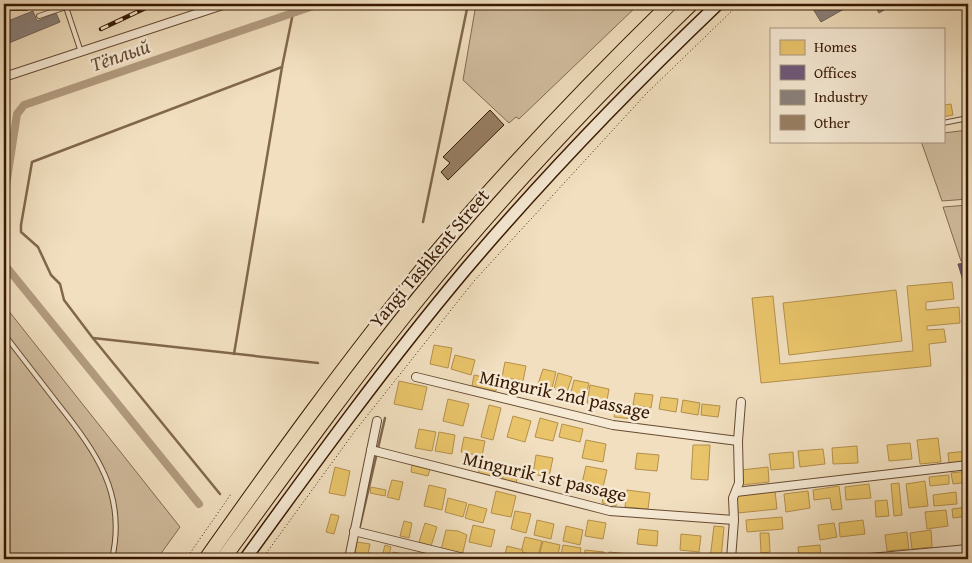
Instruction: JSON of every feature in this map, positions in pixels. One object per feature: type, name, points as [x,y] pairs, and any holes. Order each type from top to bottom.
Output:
[{"type":"highway","name":"Yangi Tashkent Street","points":[[206,559],[324,396],[425,266],[557,118],[670,4]]},
{"type":"highway","name":"Yangi Tashkent Street","points":[[223,559],[346,390],[420,296],[517,184],[691,4]]},
{"type":"main road","points":[[245,559],[336,433],[466,270],[607,116],[718,4]]},
{"type":"street","points":[[4,77],[226,4]]},
{"type":"street","name":"Mingurik 2nd passage","points":[[416,377],[613,425],[738,441]]},
{"type":"street","points":[[731,559],[734,520],[733,498],[739,483],[738,441],[741,402]]},
{"type":"street","points":[[348,559],[358,531],[377,421]]},
{"type":"street","name":"Mingurik 1st passage","points":[[372,450],[610,512],[734,520]]},
{"type":"street","points":[[736,492],[968,464]]},
{"type":"street","points":[[358,531],[468,559]]},
{"type":"street","points":[[859,559],[968,549]]},
{"type":"lane","points":[[39,16],[65,5],[81,52]]},
{"type":"lane","points":[[4,8],[26,8]]},
{"type":"lane","points":[[944,123],[968,118]]},
{"type":"lane","points":[[4,334],[86,439],[103,468],[111,490],[115,514],[112,559]]},
{"type":"path","points":[[262,559],[355,431],[474,281],[646,94],[739,4]]},
{"type":"path","points":[[186,559],[231,494]]},
{"type":"shaded area","points":[[476,4],[639,4],[519,119],[516,117],[509,123],[463,80]]},
{"type":"shaded area","points":[[968,130],[968,199],[942,201],[921,142],[944,142],[944,133]]},
{"type":"shaded area","points":[[968,205],[968,261],[961,261],[943,207]]},
{"type":"shaded area","points":[[4,305],[180,527],[157,559],[4,559]]},
{"type":"building: Homes","points":[[951,104],[953,115],[944,117],[944,105]]},
{"type":"building: Homes","points":[[952,282],[954,299],[926,302],[926,310],[959,307],[960,323],[927,326],[927,330],[944,329],[946,342],[929,344],[931,366],[761,383],[752,298],[773,296],[780,364],[913,351],[907,286]]},
{"type":"building: Homes","points":[[896,290],[902,341],[789,355],[783,303]]},
{"type":"building: Homes","points":[[434,345],[452,348],[448,368],[430,364]]},
{"type":"building: Homes","points":[[455,355],[475,360],[471,375],[451,369]]},
{"type":"building: Homes","points":[[505,362],[526,366],[523,381],[502,377]]},
{"type":"building: Homes","points":[[543,369],[556,372],[552,388],[538,384]]},
{"type":"building: Homes","points":[[558,373],[572,377],[567,392],[554,389]]},
{"type":"building: Homes","points":[[474,375],[498,380],[496,391],[472,386]]},
{"type":"building: Homes","points":[[574,380],[589,383],[585,400],[570,396]]},
{"type":"building: Homes","points":[[399,381],[427,387],[422,410],[394,404]]},
{"type":"building: Homes","points":[[590,385],[609,389],[606,406],[587,403]]},
{"type":"building: Homes","points":[[635,393],[653,395],[651,408],[633,405]]},
{"type":"building: Homes","points":[[661,397],[678,399],[676,412],[659,409]]},
{"type":"building: Homes","points":[[448,399],[469,404],[463,426],[443,421]]},
{"type":"building: Homes","points":[[683,400],[700,403],[698,415],[681,412]]},
{"type":"building: Homes","points":[[702,404],[720,406],[718,417],[701,415]]},
{"type":"building: Homes","points":[[489,405],[501,408],[493,440],[481,437]]},
{"type":"building: Homes","points":[[616,405],[633,407],[632,419],[614,417]]},
{"type":"building: Homes","points":[[513,416],[531,421],[525,442],[507,437]]},
{"type":"building: Homes","points":[[540,418],[558,423],[553,441],[535,437]]},
{"type":"building: Homes","points":[[562,424],[583,429],[580,442],[559,437]]},
{"type":"building: Homes","points":[[419,429],[436,432],[432,451],[415,448]]},
{"type":"building: Homes","points":[[439,432],[455,435],[452,454],[435,451]]},
{"type":"building: Homes","points":[[464,437],[485,441],[482,456],[461,452]]},
{"type":"building: Homes","points":[[938,438],[941,462],[920,464],[917,440]]},
{"type":"building: Homes","points":[[586,440],[606,444],[603,462],[582,458]]},
{"type":"building: Homes","points":[[910,443],[912,459],[889,461],[887,445]]},
{"type":"building: Homes","points":[[693,445],[710,445],[708,480],[691,479]]},
{"type":"building: Homes","points":[[857,446],[858,463],[833,464],[832,448]]},
{"type":"building: Homes","points":[[823,449],[825,464],[800,467],[798,451]]},
{"type":"building: Homes","points":[[968,451],[968,461],[949,463],[948,453]]},
{"type":"building: Homes","points":[[793,452],[794,468],[771,470],[769,454]]},
{"type":"building: Homes","points":[[637,453],[659,455],[657,471],[635,469]]},
{"type":"building: Homes","points":[[536,455],[553,458],[549,477],[533,474]]},
{"type":"building: Homes","points":[[482,461],[503,466],[499,479],[478,474]]},
{"type":"building: Homes","points":[[412,465],[430,469],[428,476],[411,472]]},
{"type":"building: Homes","points":[[586,466],[607,470],[603,487],[582,483]]},
{"type":"building: Homes","points":[[335,467],[350,471],[345,496],[329,493]]},
{"type":"building: Homes","points":[[505,467],[519,470],[516,483],[502,480]]},
{"type":"building: Homes","points":[[768,467],[769,482],[742,485],[741,470]]},
{"type":"building: Homes","points":[[968,471],[968,482],[953,484],[951,473]]},
{"type":"building: Homes","points":[[949,475],[949,484],[930,486],[929,477]]},
{"type":"building: Homes","points":[[392,480],[403,482],[399,500],[387,497]]},
{"type":"building: Homes","points":[[925,481],[928,506],[909,508],[906,484]]},
{"type":"building: Homes","points":[[899,483],[902,515],[894,516],[891,484]]},
{"type":"building: Homes","points":[[869,484],[871,498],[846,500],[845,487]]},
{"type":"building: Homes","points":[[429,485],[446,489],[442,510],[424,506]]},
{"type":"building: Homes","points":[[839,486],[842,509],[832,510],[830,498],[814,500],[813,490]]},
{"type":"building: Homes","points":[[371,487],[386,490],[385,496],[370,493]]},
{"type":"building: Homes","points":[[605,488],[619,490],[616,506],[602,503]]},
{"type":"building: Homes","points":[[627,490],[650,493],[648,509],[625,507]]},
{"type":"building: Homes","points":[[496,491],[516,496],[511,517],[491,513]]},
{"type":"building: Homes","points":[[775,491],[777,509],[738,513],[736,496]]},
{"type":"building: Homes","points":[[808,491],[810,508],[786,512],[784,494]]},
{"type":"building: Homes","points":[[956,492],[957,504],[934,506],[933,495]]},
{"type":"building: Homes","points":[[448,498],[467,503],[463,517],[445,512]]},
{"type":"building: Homes","points":[[887,500],[889,516],[876,517],[875,501]]},
{"type":"building: Homes","points":[[469,504],[487,509],[483,523],[465,518]]},
{"type":"building: Homes","points":[[968,507],[968,516],[953,518],[952,509]]},
{"type":"building: Homes","points":[[946,510],[948,526],[927,529],[925,512]]},
{"type":"building: Homes","points":[[515,511],[531,514],[526,533],[511,529]]},
{"type":"building: Homes","points":[[331,514],[339,516],[334,534],[326,532]]},
{"type":"building: Homes","points":[[782,517],[783,529],[747,532],[746,520]]},
{"type":"building: Homes","points":[[537,520],[554,524],[551,539],[534,535]]},
{"type":"building: Homes","points":[[588,520],[606,523],[603,539],[585,536]]},
{"type":"building: Homes","points":[[863,520],[865,534],[840,537],[839,523]]},
{"type":"building: Homes","points":[[404,521],[412,523],[409,538],[400,536]]},
{"type":"building: Homes","points":[[425,523],[437,527],[431,546],[419,542]]},
{"type":"building: Homes","points":[[834,523],[837,537],[820,540],[818,525]]},
{"type":"building: Homes","points":[[473,525],[495,530],[491,547],[469,542]]},
{"type":"building: Homes","points":[[566,526],[583,530],[580,545],[563,541]]},
{"type":"building: Homes","points":[[714,526],[724,527],[721,559],[710,559]]},
{"type":"building: Homes","points":[[639,529],[658,531],[657,546],[637,544]]},
{"type":"building: Homes","points":[[446,530],[458,531],[467,535],[462,556],[441,550]]},
{"type":"building: Homes","points":[[931,530],[932,547],[912,549],[910,533]]},
{"type":"building: Homes","points":[[907,532],[909,549],[887,551],[885,535]]},
{"type":"building: Homes","points":[[760,533],[769,533],[770,552],[761,553]]},
{"type":"building: Homes","points":[[681,534],[701,536],[699,552],[680,550]]},
{"type":"building: Homes","points":[[525,537],[542,541],[538,556],[521,552]]},
{"type":"building: Homes","points":[[543,541],[560,545],[557,559],[539,556]]},
{"type":"building: Homes","points":[[357,542],[370,544],[367,559],[354,557]]},
{"type":"building: Homes","points":[[385,545],[391,547],[388,559],[368,559],[370,553],[382,556]]},
{"type":"building: Homes","points":[[563,545],[581,548],[579,559],[560,559]]},
{"type":"building: Homes","points":[[820,545],[821,559],[799,559],[798,547]]},
{"type":"building: Homes","points":[[507,546],[523,550],[520,559],[504,559]]},
{"type":"building: Homes","points":[[585,550],[604,552],[604,559],[584,559]]},
{"type":"building: Homes","points":[[393,552],[407,555],[406,559],[392,559]]},
{"type":"building: Homes","points":[[609,552],[629,554],[629,559],[609,559]]},
{"type":"building: Homes","points":[[411,554],[433,558],[433,559],[409,559]]},
{"type":"building: Homes","points":[[632,555],[651,557],[651,559],[631,559]]},
{"type":"building: Offices","points":[[968,263],[968,290],[966,290],[958,264]]},
{"type":"building: Industry","points":[[810,4],[851,4],[851,5],[821,22]]},
{"type":"building: Industry","points":[[874,4],[887,4],[883,6],[884,10],[879,13]]},
{"type":"building: Industry","points":[[33,11],[37,21],[56,13],[60,22],[4,45],[4,17],[6,16],[8,21]]},
{"type":"building: Other","points":[[490,110],[504,125],[448,180],[441,172],[450,163],[443,157]]},
{"type":"waterway","name":"Тёплый","points":[[4,199],[17,114],[24,105],[319,4]]},
{"type":"waterway","points":[[423,222],[468,4]]},
{"type":"waterway","points":[[234,354],[282,67],[293,13]]},
{"type":"waterway","points":[[220,494],[64,300],[60,284],[51,275],[38,247],[21,232],[21,225],[32,162],[282,67]]},
{"type":"waterway","name":"Тёплый","points":[[4,264],[199,504]]},
{"type":"waterway","points":[[93,338],[318,363]]},
{"type":"waterway","points":[[360,526],[385,418]]},
{"type":"railway","points":[[101,29],[154,4]]}]
